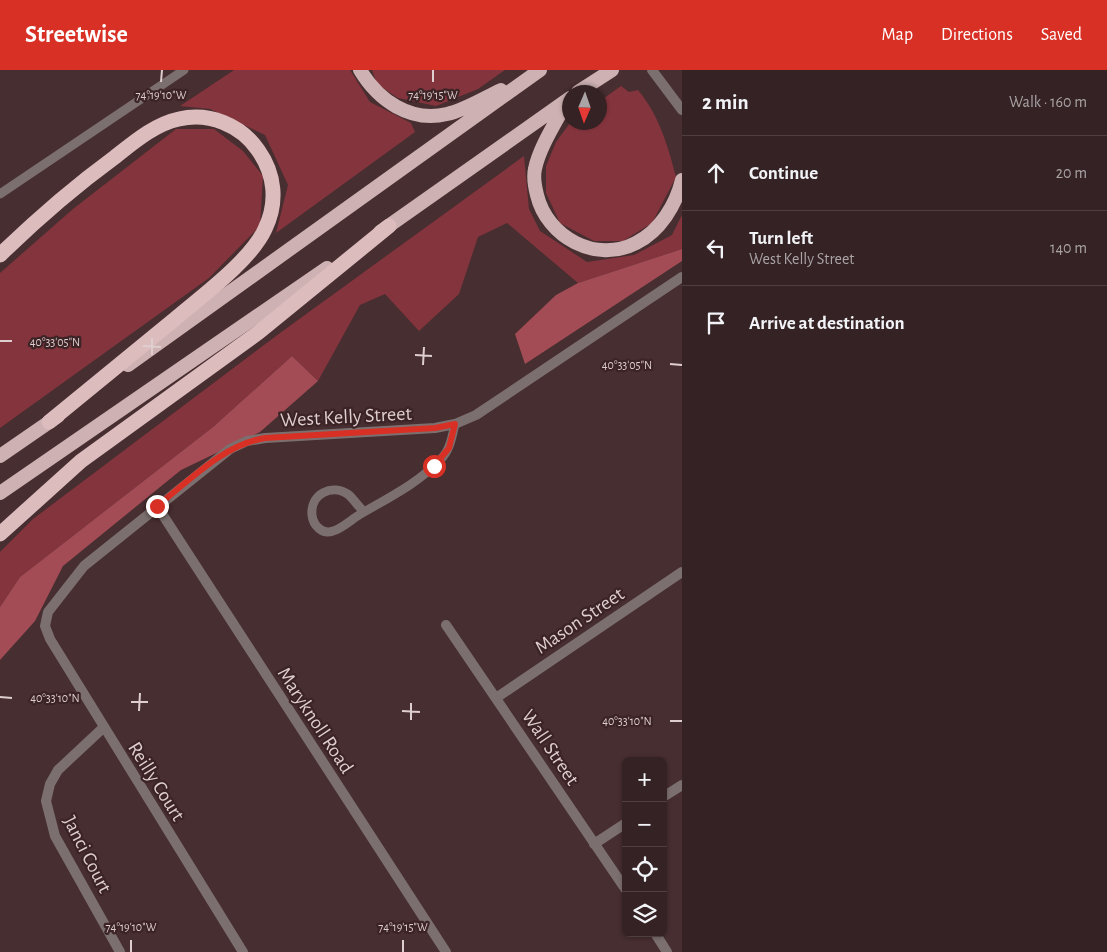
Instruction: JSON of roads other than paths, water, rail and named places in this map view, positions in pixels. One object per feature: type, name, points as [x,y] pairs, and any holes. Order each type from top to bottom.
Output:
[{"type":"highway","points":[[360,70],[370,86],[385,101],[423,116],[447,114],[534,74]]},
{"type":"highway","points":[[590,85],[612,70]]},
{"type":"highway","points":[[0,456],[534,74]]},
{"type":"highway","points":[[0,493],[389,226],[562,104]]},
{"type":"highway","points":[[0,255],[51,208],[91,175],[142,137],[178,119],[202,116],[224,122],[243,134],[258,149],[270,169],[274,189],[272,210],[265,230],[253,247],[213,287],[49,422]]},
{"type":"highway","points":[[562,116],[534,169],[535,187],[540,206],[548,221],[561,234],[576,244],[591,248],[622,248],[636,244],[660,224],[672,206],[682,180]]},
{"type":"highway","points":[[0,534],[81,461],[259,332],[389,226]]},
{"type":"street","points":[[652,70],[682,110]]},
{"type":"street","name":"West Kelly Street","points":[[45,626],[48,612],[84,566],[230,449],[247,441],[265,438],[435,428],[455,424],[496,403],[682,277]]},
{"type":"street","name":"Maryknoll Road","points":[[157,506],[446,952]]},
{"type":"street","name":"Mason Street","points":[[496,698],[682,572]]},
{"type":"street","name":"Wall Street","points":[[446,625],[622,884]]},
{"type":"street","name":"Reilly Court","points":[[45,626],[50,638],[104,727],[243,952]]},
{"type":"street","name":"Janci Court","points":[[104,727],[58,770],[46,801],[55,836],[120,952]]},
{"type":"street","points":[[667,794],[682,785]]},
{"type":"street","points":[[594,844],[622,826]]},
{"type":"street","points":[[658,937],[667,952]]},
{"type":"lane","points":[[0,194],[184,70]]},
{"type":"lane","points":[[364,512],[349,496],[342,492],[329,490],[317,496],[313,504],[312,517],[318,528],[325,532],[332,531],[364,512],[434,466],[449,448],[455,424]]}]
